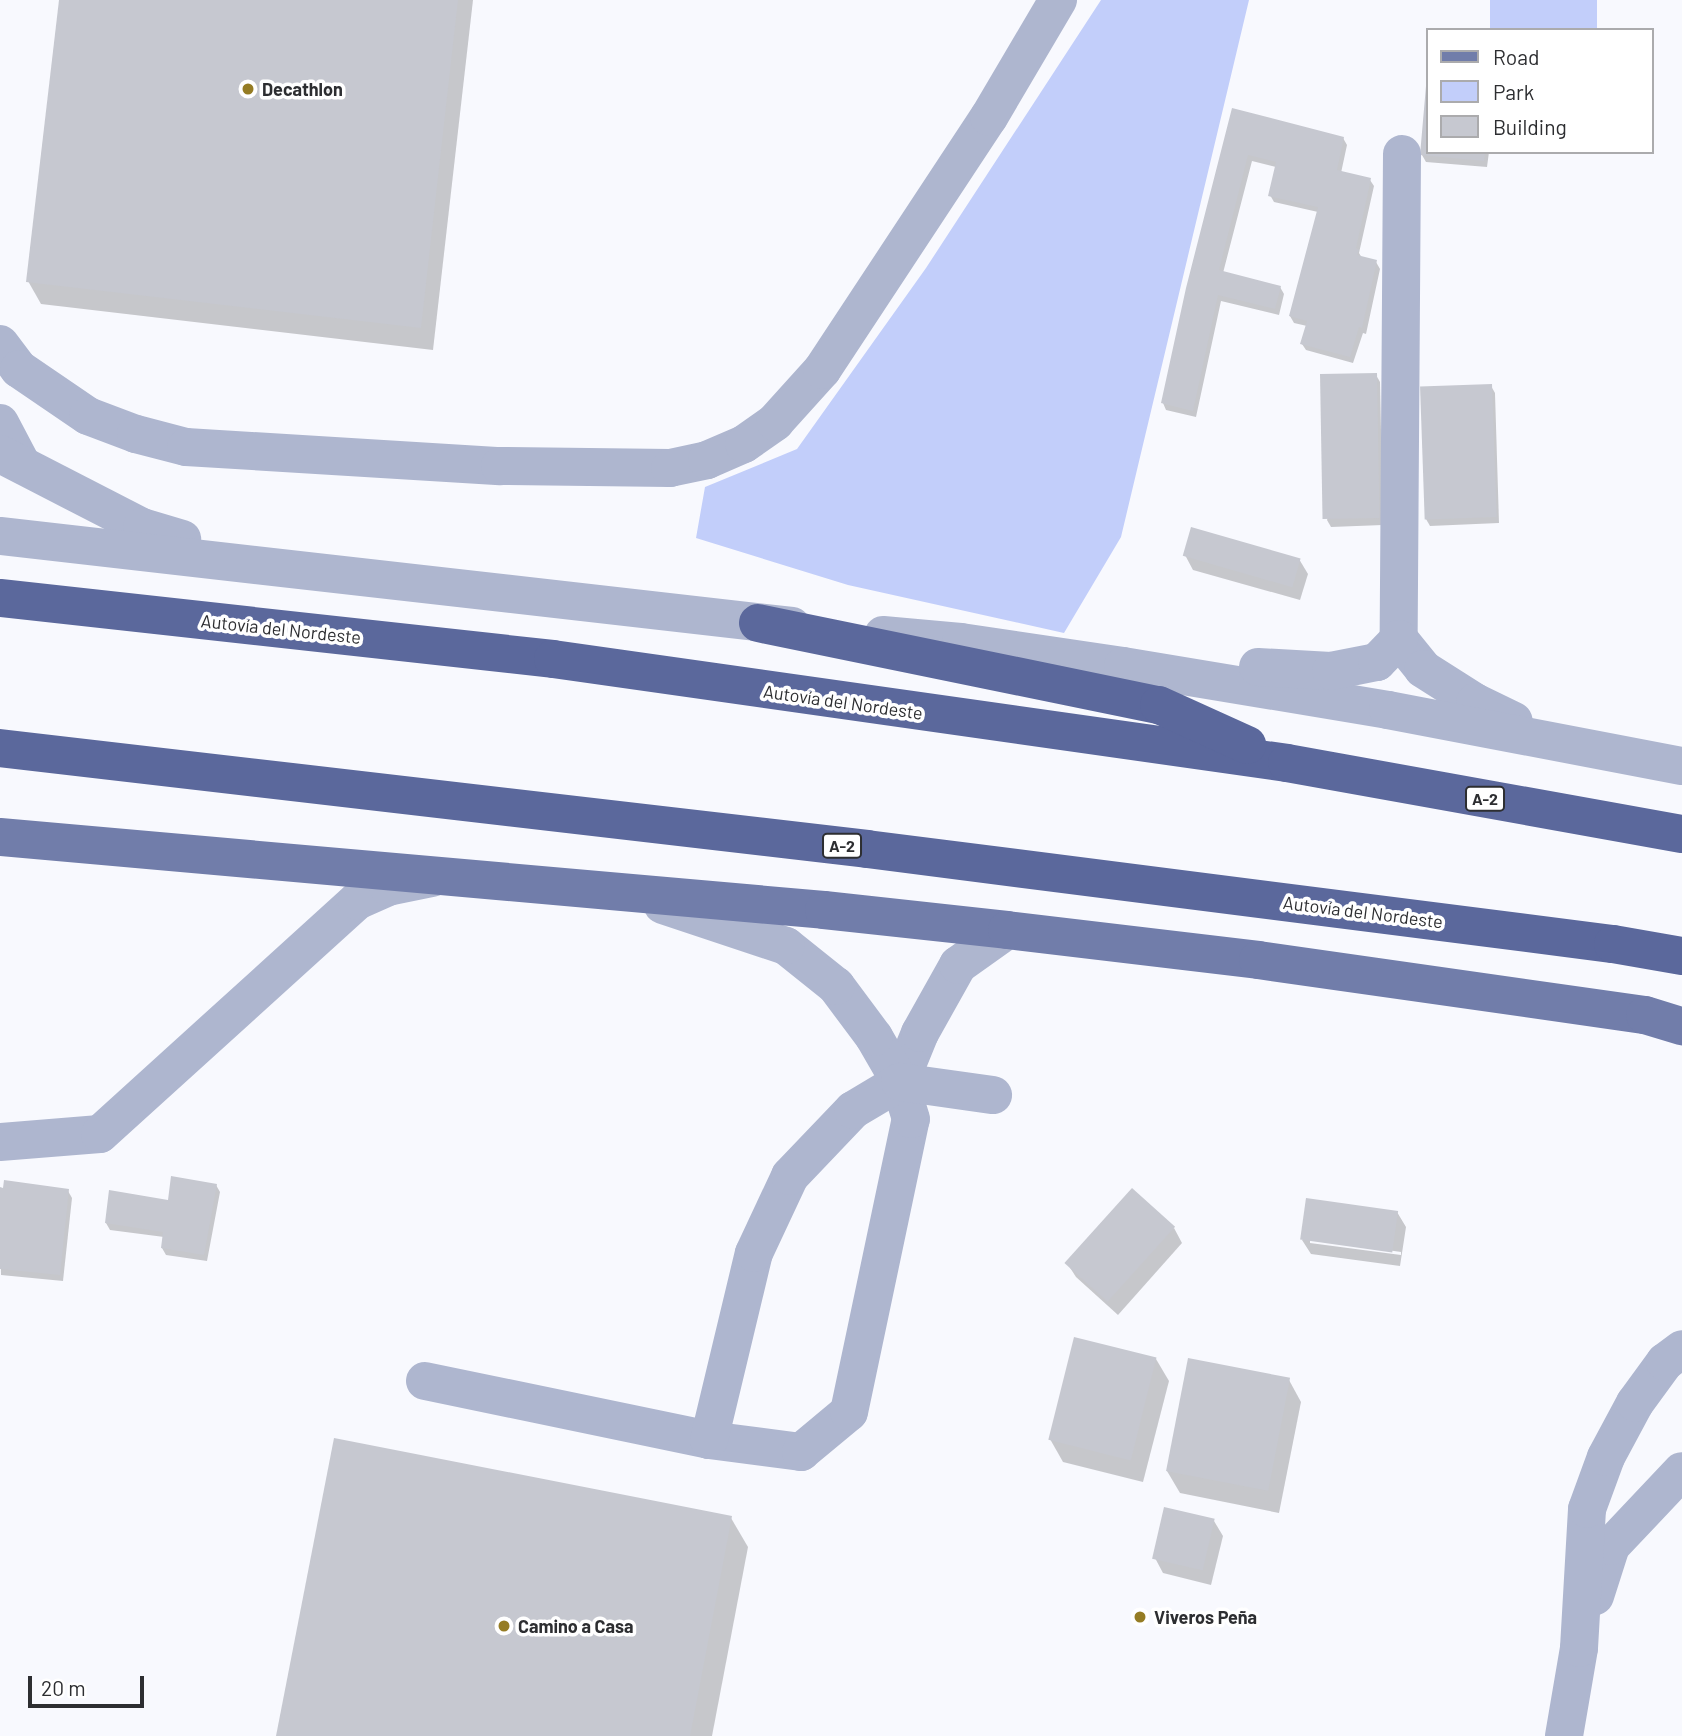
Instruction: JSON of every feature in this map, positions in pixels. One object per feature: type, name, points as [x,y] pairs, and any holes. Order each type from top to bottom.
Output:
[{"type":"highway","name":"Autovía del Nordeste","points":[[0,598],[553,659],[1287,763],[1682,834]]},
{"type":"highway","points":[[758,623],[1160,705],[1287,763]]},
{"type":"highway","name":"Autovía del Nordeste","points":[[0,748],[867,849],[1613,944],[1682,956]]},
{"type":"main road","points":[[0,837],[617,891],[1007,930],[1286,964],[1645,1015],[1682,1026]]},
{"type":"lane","points":[[0,344],[19,369],[88,416],[136,434],[186,447],[500,466],[670,468],[707,460],[744,444],[775,422],[822,370],[989,117],[1058,0]]},
{"type":"lane","points":[[1402,154],[1399,639],[1423,668],[1464,695],[1557,742]]},
{"type":"lane","points":[[0,423],[10,459],[142,527],[289,568]]},
{"type":"lane","points":[[0,536],[758,623],[961,642],[1388,710],[1682,765]]},
{"type":"lane","points":[[1124,666],[1217,664],[1331,671],[1377,662],[1399,639]]},
{"type":"lane","points":[[0,1142],[100,1133],[357,901],[388,887],[441,876]]},
{"type":"lane","points":[[425,1381],[709,1440],[801,1452],[849,1412],[911,1119],[900,1082],[874,1037],[836,986],[786,946],[729,924],[617,891]]},
{"type":"lane","points":[[709,1440],[754,1254],[790,1175],[853,1110],[900,1082],[920,1034],[958,965],[1007,930]]},
{"type":"lane","points":[[900,1082],[993,1095]]},
{"type":"lane","points":[[1564,1736],[1579,1648],[1587,1509],[1606,1457],[1635,1403],[1665,1362],[1682,1349]]},
{"type":"lane","points":[[1579,1648],[1611,1546],[1682,1471]]},
{"type":"green space","points":[[1101,0],[1249,0],[1121,537],[1064,633],[848,585],[696,538],[705,487],[797,449],[926,268]]},
{"type":"green space","points":[[1490,0],[1597,0],[1597,28],[1490,28]]},
{"type":"building","name":"Decathlon","points":[[59,0],[458,0],[421,328],[26,282]]},
{"type":"building","points":[[1426,86],[1426,154],[1485,154],[1484,161],[1420,155]]},
{"type":"building","points":[[1232,108],[1344,137],[1337,170],[1371,178],[1356,248],[1359,250],[1357,255],[1377,260],[1362,328],[1359,327],[1350,357],[1300,344],[1307,321],[1289,316],[1318,207],[1268,196],[1276,162],[1248,155],[1219,270],[1281,286],[1275,309],[1218,295],[1193,411],[1161,403],[1186,288]]},
{"type":"building","points":[[1377,373],[1380,518],[1323,519],[1320,374]]},
{"type":"building","points":[[1492,384],[1497,517],[1425,519],[1420,387]]},
{"type":"building","points":[[1191,527],[1301,558],[1292,587],[1183,556]]},
{"type":"building","points":[[171,1176],[217,1184],[204,1255],[161,1248],[163,1232],[105,1223],[109,1190],[168,1200]]},
{"type":"building","points":[[4,1180],[69,1189],[60,1275],[0,1269],[0,1187],[3,1188]]},
{"type":"building","points":[[1132,1188],[1175,1227],[1108,1302],[1064,1263]]},
{"type":"building","points":[[1306,1198],[1398,1211],[1392,1253],[1300,1240]]},
{"type":"building","points":[[1074,1337],[1156,1358],[1131,1460],[1048,1440]]},
{"type":"building","points":[[1188,1358],[1290,1378],[1268,1491],[1166,1471]]},
{"type":"building","name":"Camino a Casa","points":[[334,1438],[732,1516],[690,1736],[276,1736]]},
{"type":"building","points":[[1164,1507],[1215,1519],[1203,1570],[1152,1559]]},
{"type":"place","name":"Decathlon","points":[[248,89]]},
{"type":"place","name":"Viveros Peña","points":[[1140,1617]]},
{"type":"place","name":"Camino a Casa","points":[[504,1626]]}]
